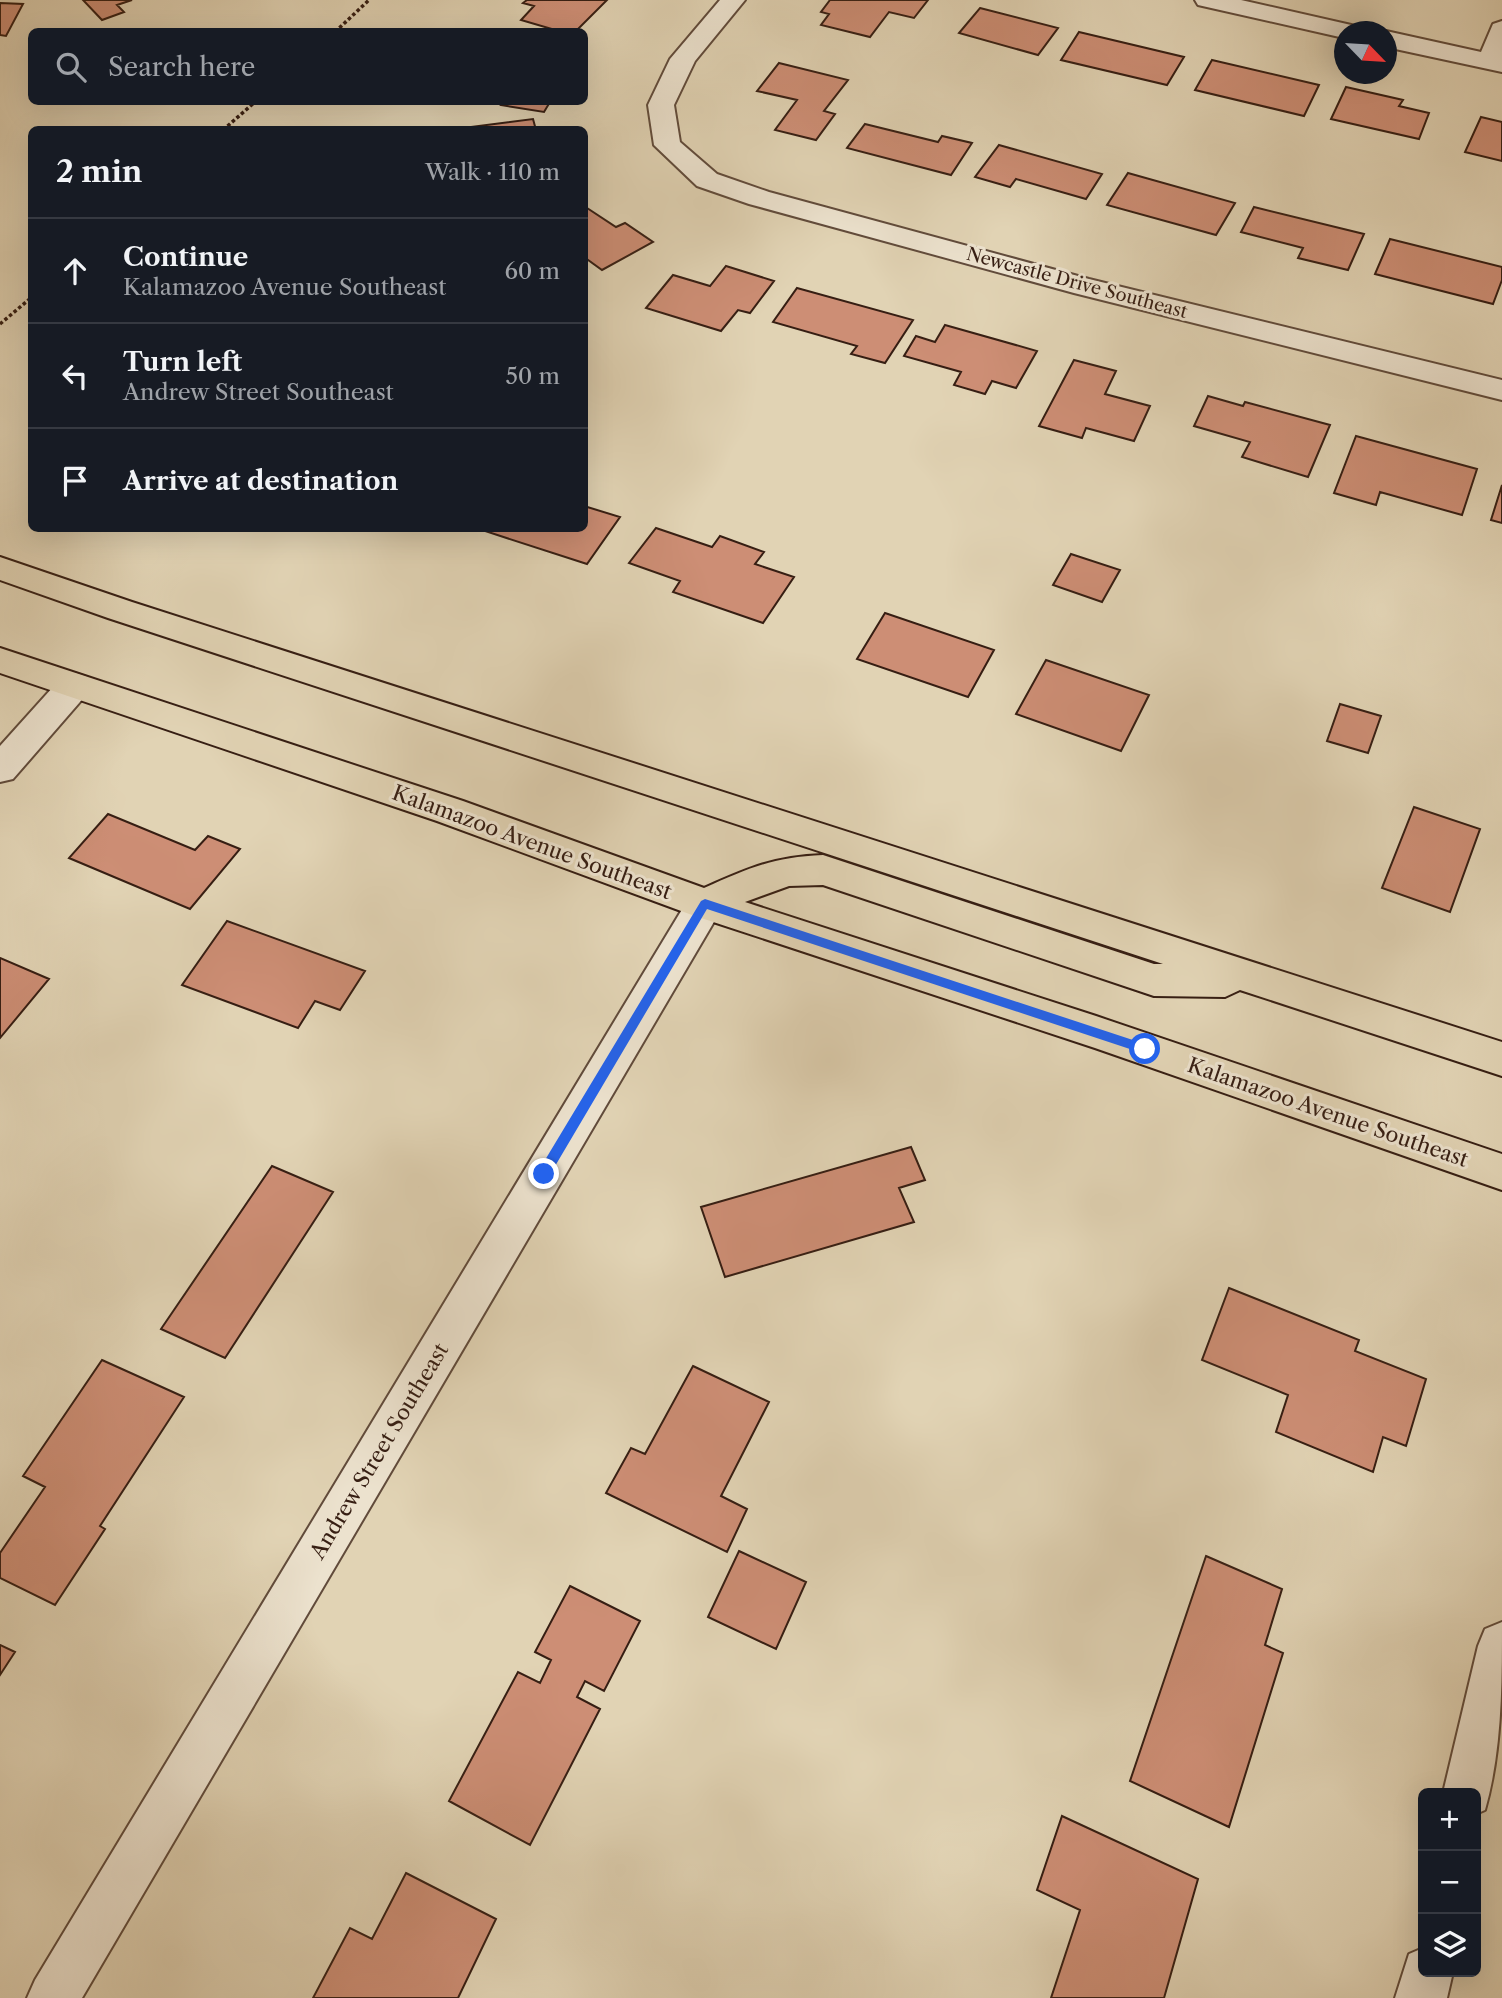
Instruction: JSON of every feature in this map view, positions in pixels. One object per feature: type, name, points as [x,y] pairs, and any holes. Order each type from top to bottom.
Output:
[{"type":"main road","points":[[0,568],[120,610],[1502,1059]]},
{"type":"main road","name":"Kalamazoo Avenue Southeast","points":[[0,660],[450,811],[705,904],[1491,1162]]},
{"type":"main road","points":[[705,904],[763,878],[789,871],[823,870],[1154,980],[1266,982]]},
{"type":"street","name":"Newcastle Drive Southeast","points":[[733,0],[683,59],[661,105],[667,145],[707,180],[759,198],[1083,286],[1502,390]]},
{"type":"street","points":[[1207,0],[1334,28]]},
{"type":"street","points":[[1397,41],[1496,63],[1502,29]]},
{"type":"street","points":[[0,769],[74,686]]},
{"type":"street","name":"Andrew Street Southeast","points":[[53,1998],[705,904]]},
{"type":"street","points":[[1469,1788],[1502,1646]]},
{"type":"street","points":[[1421,1998],[1426,1977]]},
{"type":"path","points":[[339,28],[369,0]]},
{"type":"path","points":[[228,126],[252,105]]},
{"type":"path","points":[[0,324],[28,300]]},
{"type":"building","points":[[83,0],[132,0],[117,5],[124,12],[102,20]]},
{"type":"building","points":[[527,0],[607,0],[579,28],[548,28],[521,20],[534,6],[523,3]]},
{"type":"building","points":[[830,0],[928,0],[914,18],[889,12],[870,37],[821,25],[829,14],[821,12]]},
{"type":"building","points":[[0,3],[23,4],[6,36],[0,35]]},
{"type":"building","points":[[980,8],[1058,28],[1038,55],[959,33]]},
{"type":"building","points":[[1079,32],[1184,57],[1167,85],[1061,60]]},
{"type":"building","points":[[1212,60],[1319,85],[1304,116],[1195,90]]},
{"type":"building","points":[[779,63],[848,80],[824,111],[835,114],[816,140],[775,130],[797,100],[757,91]]},
{"type":"building","points":[[1346,87],[1403,100],[1399,106],[1429,113],[1419,139],[1331,119]]},
{"type":"building","points":[[501,105],[548,105],[544,112]]},
{"type":"building","points":[[1481,117],[1502,122],[1502,161],[1465,152]]},
{"type":"building","points":[[533,119],[535,126],[479,126]]},
{"type":"building","points":[[865,124],[938,142],[942,136],[972,143],[951,175],[847,148]]},
{"type":"building","points":[[999,145],[1102,174],[1086,199],[1016,179],[1010,187],[975,177]]},
{"type":"building","points":[[1128,173],[1235,203],[1216,235],[1107,205]]},
{"type":"building","points":[[1254,207],[1364,234],[1348,270],[1298,258],[1303,248],[1241,232]]},
{"type":"building","points":[[588,209],[616,227],[625,223],[653,242],[602,270],[588,260]]},
{"type":"building","points":[[1390,239],[1502,267],[1502,280],[1493,304],[1375,274]]},
{"type":"building","points":[[726,266],[774,281],[750,313],[738,310],[721,331],[646,308],[673,275],[710,286]]},
{"type":"building","points":[[797,288],[913,320],[885,363],[851,354],[857,346],[773,322]]},
{"type":"building","points":[[945,325],[1037,351],[1016,388],[992,381],[985,394],[954,385],[961,372],[904,356],[916,336],[935,342]]},
{"type":"building","points":[[1074,360],[1116,371],[1105,394],[1150,406],[1134,441],[1086,428],[1082,438],[1039,426]]},
{"type":"building","points":[[1208,396],[1243,406],[1245,402],[1330,425],[1308,477],[1242,457],[1250,442],[1194,426]]},
{"type":"building","points":[[1356,436],[1477,469],[1462,515],[1380,492],[1376,505],[1334,493]]},
{"type":"building","points":[[1502,485],[1502,523],[1491,520]]},
{"type":"building","points":[[588,507],[620,517],[587,564],[488,532],[588,532]]},
{"type":"building","points":[[656,528],[712,547],[720,536],[764,552],[755,564],[794,577],[763,623],[673,592],[680,581],[629,563]]},
{"type":"building","points":[[1071,554],[1120,570],[1102,602],[1053,585]]},
{"type":"building","points":[[885,613],[994,650],[968,697],[857,659]]},
{"type":"building","points":[[1046,660],[1149,695],[1121,751],[1016,714]]},
{"type":"building","points":[[1340,704],[1381,716],[1368,753],[1327,741]]},
{"type":"building","points":[[1414,807],[1480,829],[1450,912],[1382,888]]},
{"type":"building","points":[[108,814],[195,850],[208,836],[240,849],[190,909],[69,858]]},
{"type":"building","points":[[227,921],[365,971],[340,1010],[315,1001],[298,1028],[182,985]]},
{"type":"building","points":[[0,958],[49,979],[0,1038]]},
{"type":"building","points":[[911,1147],[925,1180],[899,1188],[914,1222],[725,1277],[701,1207]]},
{"type":"building","points":[[272,1166],[333,1192],[225,1358],[161,1329]]},
{"type":"building","points":[[1229,1288],[1359,1340],[1355,1351],[1426,1379],[1406,1446],[1383,1437],[1373,1472],[1276,1432],[1288,1395],[1202,1360]]},
{"type":"building","points":[[102,1360],[184,1397],[100,1526],[105,1529],[55,1605],[0,1578],[0,1553],[45,1487],[23,1476]]},
{"type":"building","points":[[693,1366],[769,1402],[721,1496],[747,1509],[727,1552],[606,1493],[631,1448],[645,1454]]},
{"type":"building","points":[[739,1551],[806,1582],[776,1649],[708,1617]]},
{"type":"building","points":[[1206,1556],[1282,1589],[1265,1645],[1283,1653],[1229,1827],[1130,1781]]},
{"type":"building","points":[[570,1586],[640,1621],[604,1691],[585,1681],[577,1697],[600,1709],[530,1845],[449,1801],[518,1672],[540,1683],[551,1660],[535,1652]]},
{"type":"building","points":[[0,1645],[15,1652],[0,1675]]},
{"type":"building","points":[[1062,1816],[1198,1879],[1164,1998],[1051,1998],[1080,1910],[1037,1890]]},
{"type":"building","points":[[406,1873],[496,1919],[458,1998],[313,1998],[350,1928],[372,1939]]},
{"type":"route","points":[[544,1174],[705,904],[1145,1049]]}]
